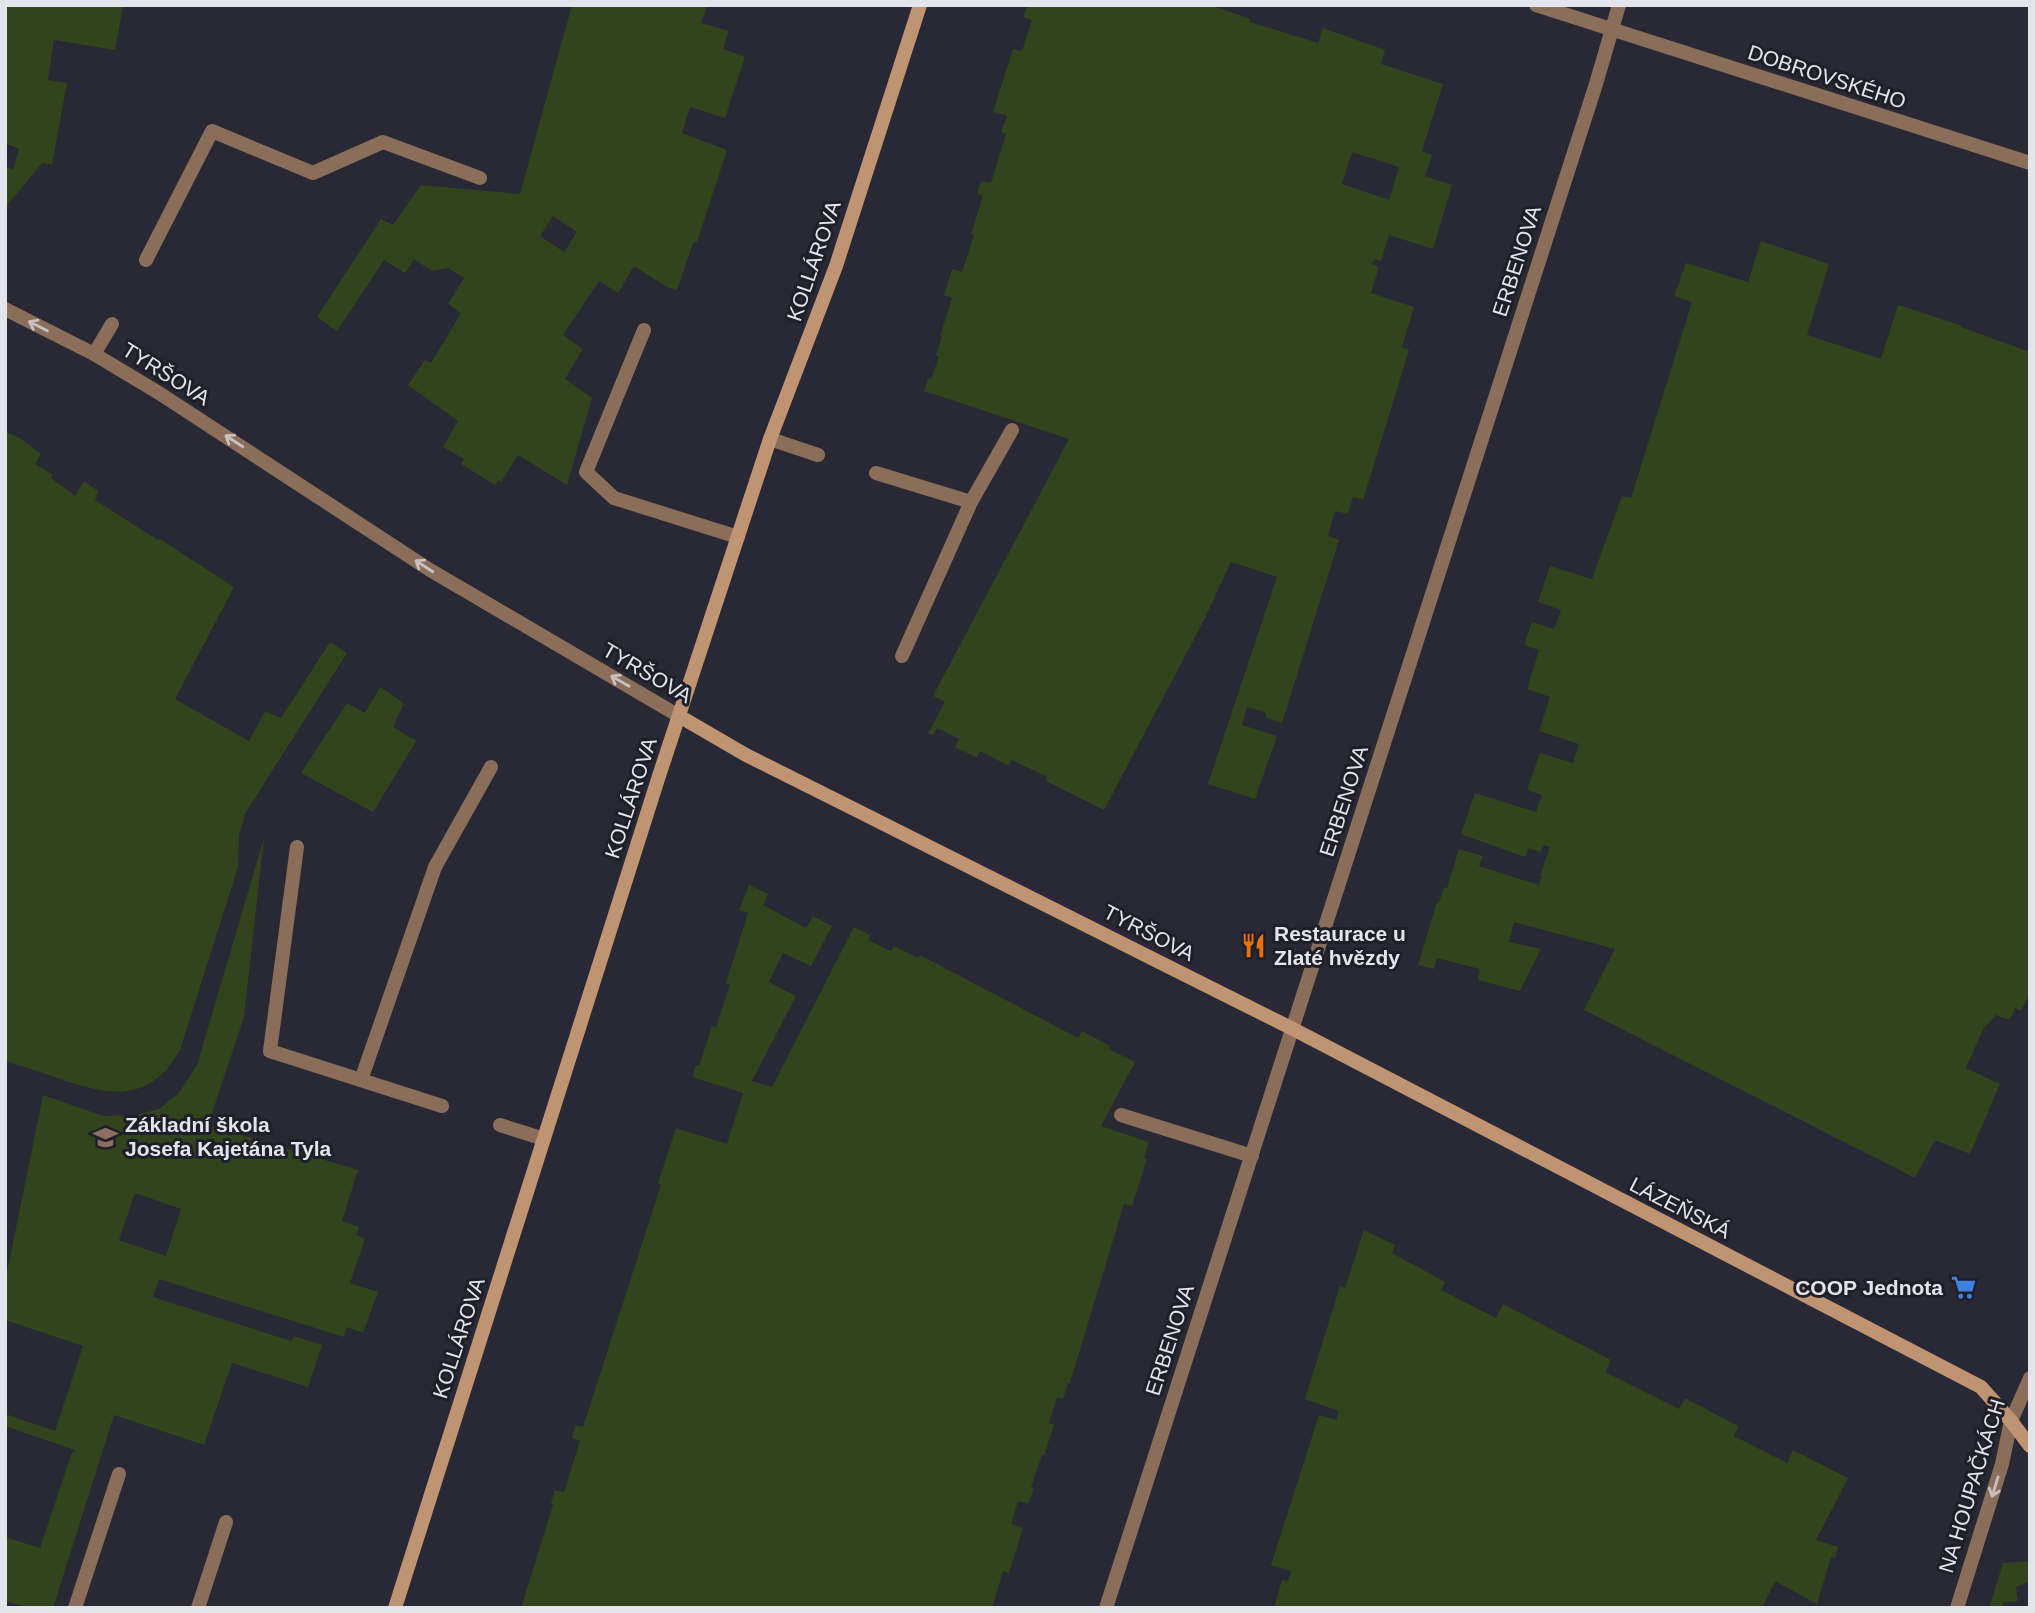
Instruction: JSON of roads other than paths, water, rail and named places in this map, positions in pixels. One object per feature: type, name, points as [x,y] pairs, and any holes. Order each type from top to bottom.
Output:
[{"type":"main road","name":"KOLLÁROVA","points":[[395,1608],[679,716],[770,439],[835,266],[920,5]]},
{"type":"main road","name":"TYRŠOVA","points":[[679,716],[747,755],[1293,1029]]},
{"type":"main road","name":"LÁZEŇSKÁ","points":[[1293,1029],[1981,1387],[2030,1446]]},
{"type":"street","name":"DOBROVSKÉHO","points":[[1536,5],[2030,163]]},
{"type":"street","name":"ERBENOVA","points":[[1106,1608],[1619,5]]},
{"type":"street","points":[[146,260],[212,131],[313,173],[383,142],[480,178]]},
{"type":"street","name":"TYRŠOVA","points":[[5,309],[94,354],[159,393],[430,570],[679,716]]},
{"type":"street","points":[[94,354],[112,324]]},
{"type":"street","points":[[644,330],[586,472],[614,498],[738,537]]},
{"type":"street","points":[[902,656],[971,502],[1012,430]]},
{"type":"street","points":[[770,439],[818,454]]},
{"type":"street","points":[[876,473],[971,502]]},
{"type":"street","points":[[360,1080],[435,867],[491,767]]},
{"type":"street","points":[[297,847],[270,1051],[442,1106]]},
{"type":"street","points":[[1121,1115],[1252,1156]]},
{"type":"street","points":[[500,1125],[544,1139]]},
{"type":"street","name":"NA HOUPAČKÁCH","points":[[1957,1608],[2002,1464],[2011,1421],[2030,1378]]},
{"type":"street","points":[[75,1608],[119,1474]]},
{"type":"street","points":[[198,1608],[226,1522]]},
{"type":"place","name":"Restaurace u Zlaté hvězdy","points":[[1254,946]]},
{"type":"place","name":"Základní škola Josefa Kajetána Tyla","points":[[105,1137]]},
{"type":"place","name":"COOP Jednota","points":[[1963,1288]]}]
